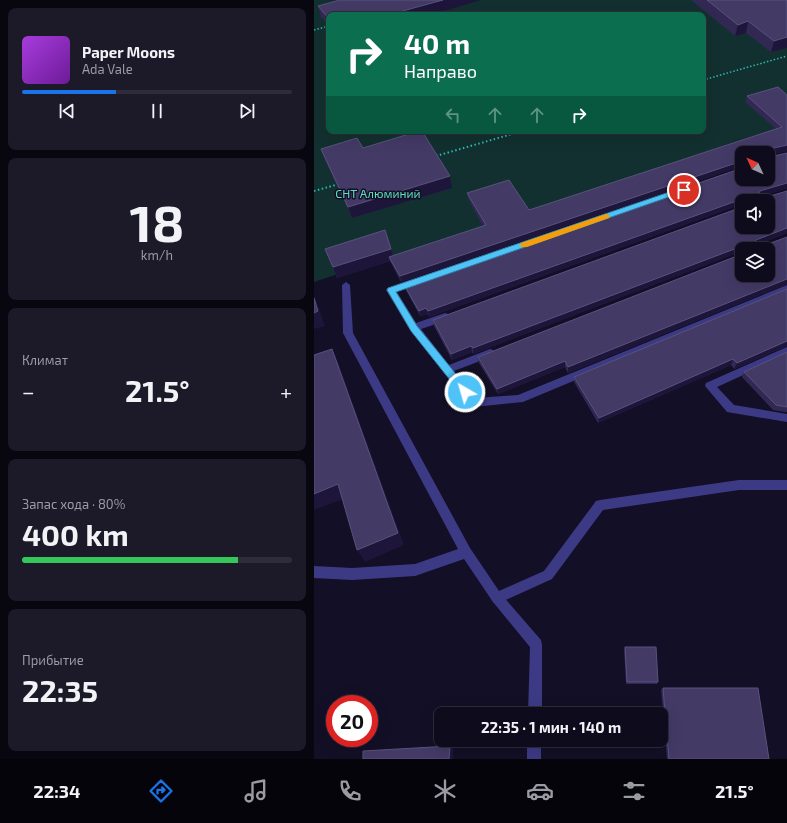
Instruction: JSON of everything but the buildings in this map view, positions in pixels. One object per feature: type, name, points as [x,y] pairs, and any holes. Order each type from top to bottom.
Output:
[{"type":"street","points":[[428,278],[391,290],[414,328],[474,403],[519,399],[787,288]]},
{"type":"street","points":[[346,285],[348,333],[466,552],[497,598],[536,646],[535,707]]},
{"type":"street","points":[[414,328],[451,315]]},
{"type":"street","points":[[447,370],[499,350]]},
{"type":"street","points":[[787,352],[710,386],[731,409],[787,418]]},
{"type":"street","points":[[497,598],[548,575],[600,505],[739,485],[787,485]]},
{"type":"street","points":[[314,572],[352,574],[415,570],[466,552]]},
{"type":"street","points":[[534,747],[534,759]]},
{"type":"path","points":[[314,30],[326,27]]},
{"type":"path","points":[[706,79],[787,56]]},
{"type":"path","points":[[434,157],[514,134]]},
{"type":"path","points":[[314,191],[344,182]]},
{"type":"green space","name":"СНТ Алюминий","points":[[314,0],[787,0],[787,126],[314,282]]},
{"type":"slow traffic","points":[[524,245],[606,216]]},
{"type":"route","points":[[465,392],[414,328],[391,290],[684,190]]}]
